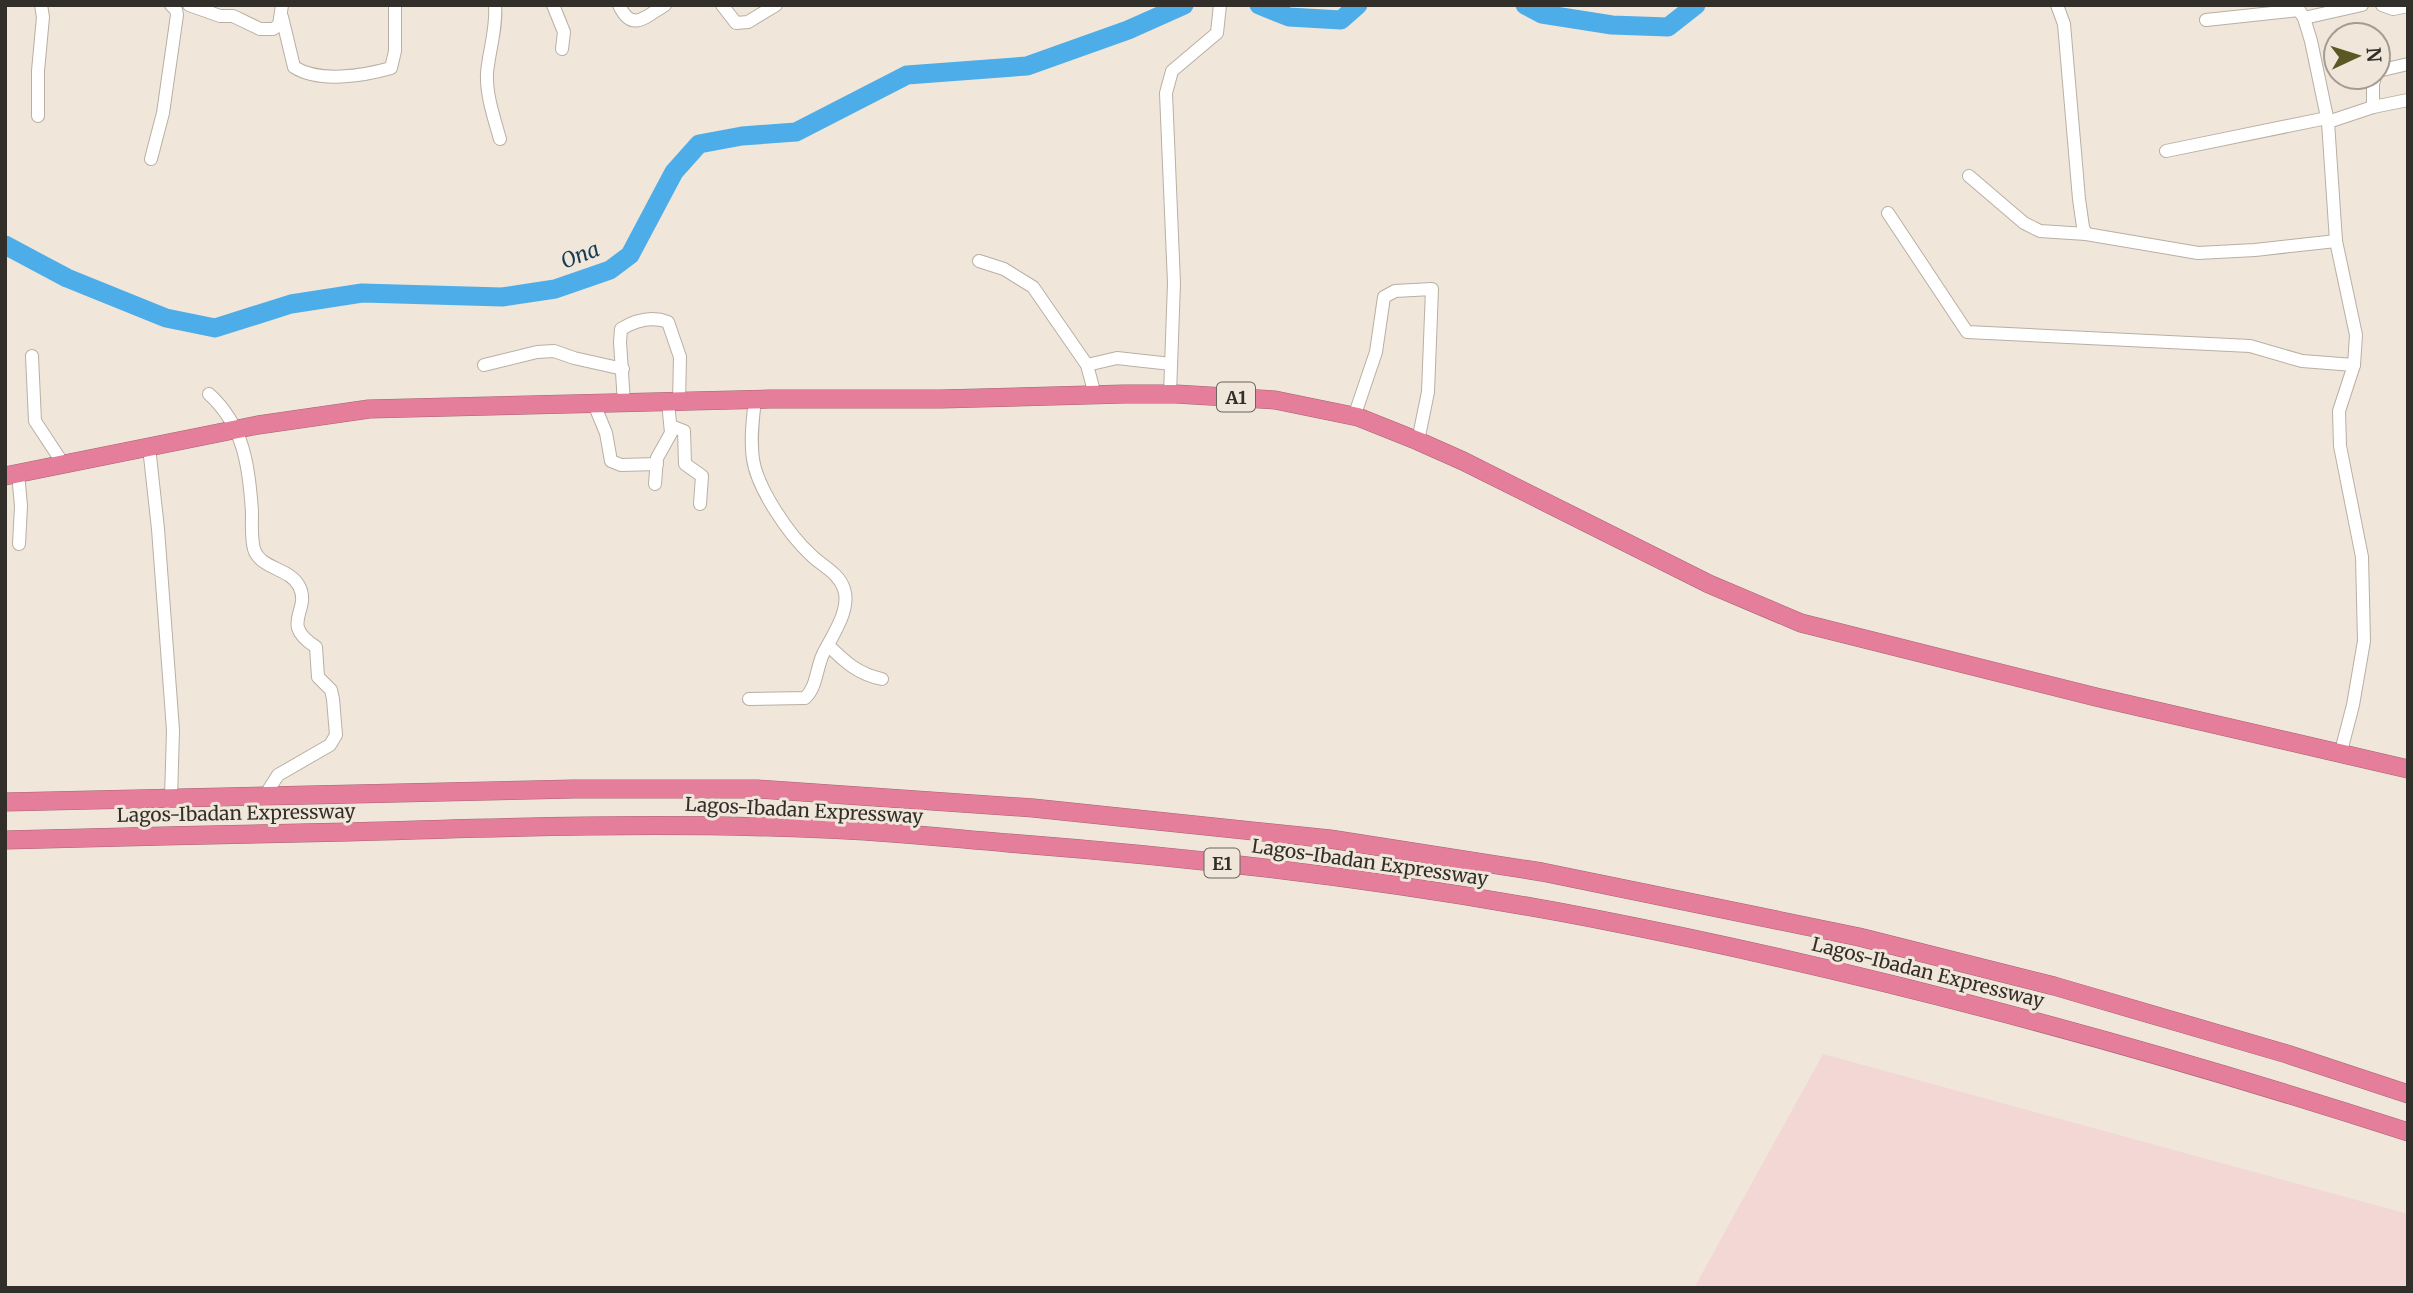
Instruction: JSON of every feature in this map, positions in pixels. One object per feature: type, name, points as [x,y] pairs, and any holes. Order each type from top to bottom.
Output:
[{"type":"highway","name":"A1","points":[[12,474],[237,430],[369,409],[1095,394],[1170,394],[1275,400],[1354,416],[1463,461],[1709,584],[1801,623],[2340,755],[2408,769]]},
{"type":"highway","name":"Lagos-Ibadan Expressway","points":[[5,802],[574,789],[757,789],[1033,807],[1330,839],[1542,872],[1859,937],[2054,986],[2287,1054],[2408,1094]]},
{"type":"highway","name":"Lagos-Ibadan Expressway","points":[[5,840],[488,827],[706,825],[833,829],[953,838],[1283,870],[1460,895],[1586,917],[1871,978],[2109,1040],[2408,1132]]},
{"type":"street","points":[[38,116],[38,71],[43,17],[41,5]]},
{"type":"street","points":[[151,159],[163,113],[177,15],[171,5]]},
{"type":"street","points":[[189,5],[220,16],[233,16],[260,29],[273,29],[279,25],[282,11]]},
{"type":"street","points":[[282,11],[294,66],[305,74],[338,75],[374,73],[391,68],[395,51],[395,5]]},
{"type":"street","points":[[495,5],[496,20],[487,72],[487,90],[500,139]]},
{"type":"street","points":[[553,5],[564,32],[562,49]]},
{"type":"street","points":[[619,5],[630,21],[637,22],[665,5]]},
{"type":"street","points":[[722,5],[736,23],[742,24],[776,5]]},
{"type":"street","points":[[1170,394],[1174,283],[1166,93],[1172,71],[1217,33],[1220,5]]},
{"type":"street","points":[[2057,5],[2064,24],[2079,199],[2086,234]]},
{"type":"street","points":[[2304,18],[2362,5]]},
{"type":"street","points":[[2382,5],[2393,9],[2408,6]]},
{"type":"street","points":[[2206,20],[2299,10],[2304,18],[2327,120],[2336,241],[2356,335],[2354,365],[2339,411],[2340,446],[2362,557],[2364,642],[2353,705],[2340,755]]},
{"type":"street","points":[[2373,91],[2373,107]]},
{"type":"street","points":[[2166,151],[2327,120],[2408,100]]},
{"type":"street","points":[[1969,176],[2024,223],[2040,231],[2086,234],[2198,253],[2336,241]]},
{"type":"street","points":[[1888,213],[1967,332],[2250,346],[2302,361],[2354,365]]},
{"type":"street","points":[[979,261],[1004,269],[1033,287],[1087,365],[1095,394]]},
{"type":"street","points":[[1354,416],[1376,352],[1384,297],[1395,291],[1432,289],[1428,392],[1418,442]]},
{"type":"street","points":[[624,403],[621,328],[656,318],[668,323],[680,357],[671,433],[657,458],[655,484]]},
{"type":"street","points":[[484,365],[537,352],[554,351],[623,369]]},
{"type":"street","points":[[32,356],[35,421],[64,464]]},
{"type":"street","points":[[1087,365],[1117,358],[1171,364]]},
{"type":"street","points":[[209,394],[223,407],[237,430],[248,466],[254,547],[258,557],[292,578],[300,587],[297,628],[302,638],[316,647],[318,677],[331,690],[336,735],[330,745],[278,775],[264,797]]},
{"type":"street","points":[[749,699],[805,698],[811,692],[821,657],[845,605],[844,589],[835,575],[810,554],[789,528],[764,488],[753,460],[755,399]]},
{"type":"street","points":[[594,404],[606,433],[611,461],[621,465],[657,464]]},
{"type":"street","points":[[671,426],[684,431],[685,464],[702,476],[700,504]]},
{"type":"street","points":[[149,447],[173,730],[171,799]]},
{"type":"street","points":[[12,474],[21,506],[19,544]]},
{"type":"street","points":[[828,645],[851,668],[882,679]]},
{"type":"shaded area","points":[[1823,1054],[2408,1214],[2408,1288],[1694,1288]]},
{"type":"waterway","name":"Ona","points":[[5,245],[67,278],[166,318],[215,328],[291,304],[362,293],[502,297],[555,289],[610,270],[630,255],[674,172],[699,144],[742,136],[796,132],[907,75],[1027,66],[1128,30],[1184,5]]},
{"type":"waterway","name":"Ona","points":[[1259,5],[1289,17],[1341,20],[1358,5]]},
{"type":"waterway","name":"Ona","points":[[1525,5],[1542,14],[1612,25],[1668,27],[1696,5]]}]
